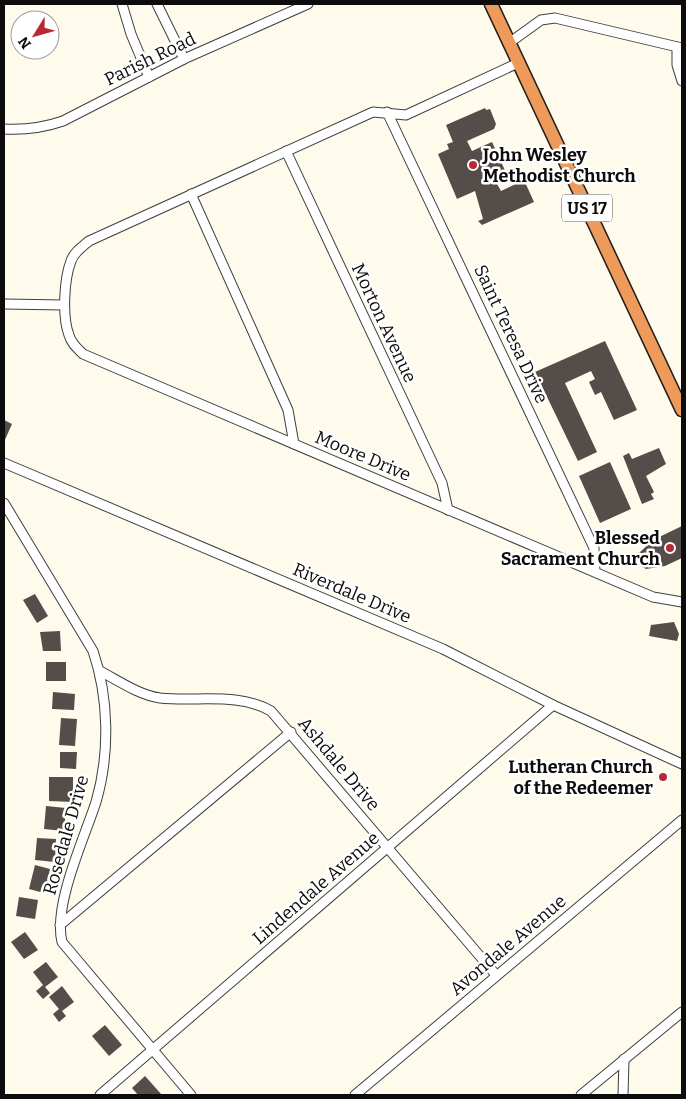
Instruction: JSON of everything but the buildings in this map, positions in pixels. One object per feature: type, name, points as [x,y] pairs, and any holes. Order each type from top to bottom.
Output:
[{"type":"highway","name":"US 17","points":[[491,4],[682,410]]},
{"type":"street","points":[[122,4],[131,34],[149,77]]},
{"type":"street","points":[[157,4],[184,59]]},
{"type":"street","name":"Parish Road","points":[[4,129],[37,129],[63,121],[184,59],[308,4]]},
{"type":"street","points":[[509,43],[542,20],[555,18],[679,48],[677,65],[682,81]]},
{"type":"street","name":"Moore Drive","points":[[518,63],[406,114],[373,112],[89,241],[76,252],[71,262],[64,305],[68,335],[74,346],[83,354],[653,597],[682,602]]},
{"type":"street","name":"Saint Teresa Drive","points":[[387,112],[594,548],[595,572]]},
{"type":"street","name":"Morton Avenue","points":[[286,151],[442,483],[448,510]]},
{"type":"street","points":[[191,194],[288,410],[294,444]]},
{"type":"street","points":[[4,304],[64,305]]},
{"type":"street","name":"Riverdale Drive","points":[[4,464],[443,649],[553,704],[682,764]]},
{"type":"street","name":"Rosedale Drive","points":[[4,503],[93,651],[100,671],[106,713],[98,790],[63,902],[60,925],[62,942],[191,1095]]},
{"type":"street","name":"Ashdale Drive","points":[[100,671],[145,694],[159,697],[244,700],[262,706],[279,718],[496,975]]},
{"type":"street","name":"Lindendale Avenue","points":[[100,1095],[553,704]]},
{"type":"street","points":[[60,925],[290,732]]},
{"type":"street","name":"Avondale Avenue","points":[[355,1095],[682,820]]},
{"type":"street","points":[[581,1095],[682,1012]]},
{"type":"street","points":[[623,1095],[624,1059]]},
{"type":"place","name":"John Wesley Methodist Church","points":[[473,165]]},
{"type":"place","name":"Blessed Sacrament Church","points":[[670,548]]},
{"type":"place","name":"Lutheran Church of the Redeemer","points":[[663,777]]}]
